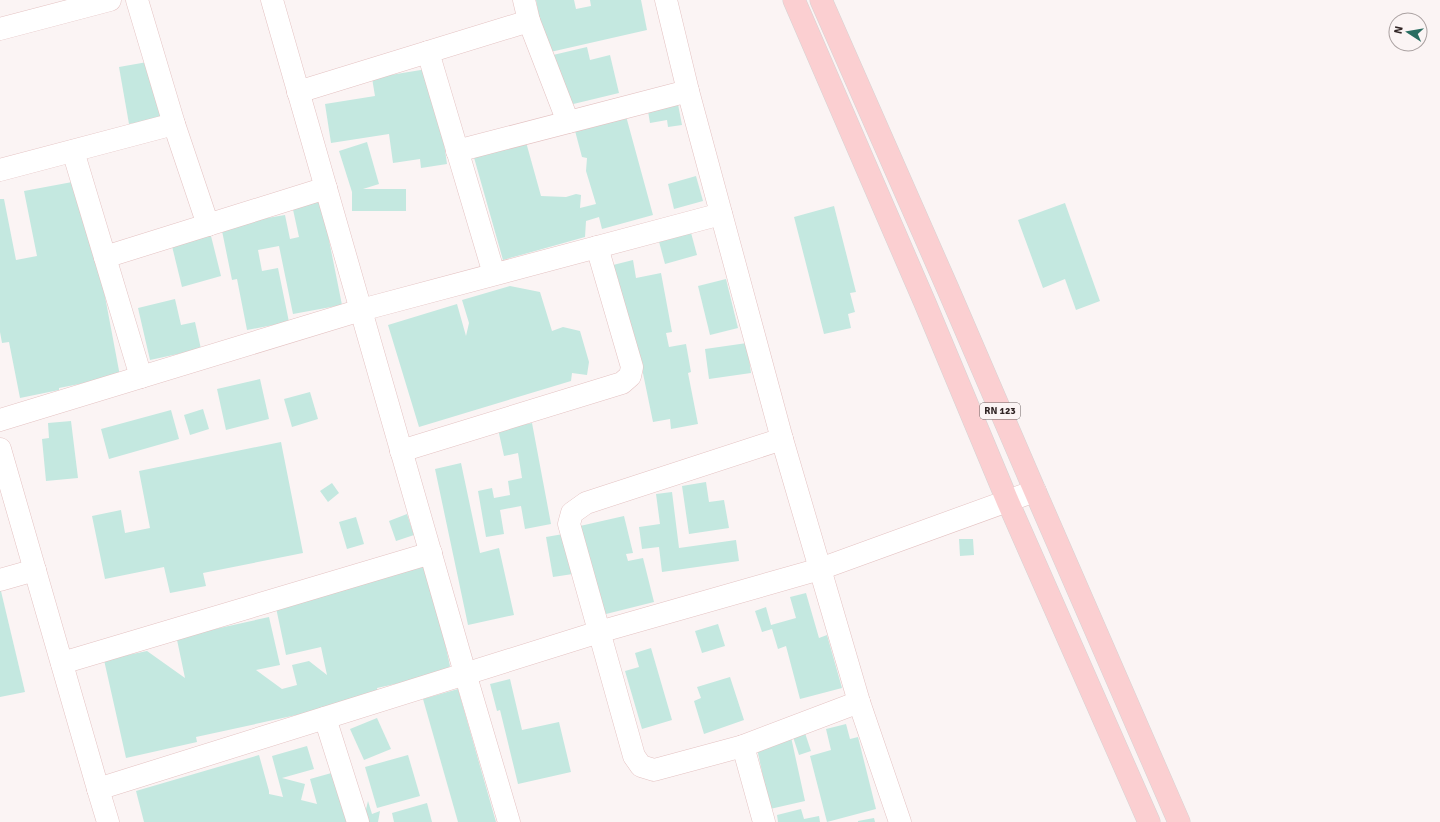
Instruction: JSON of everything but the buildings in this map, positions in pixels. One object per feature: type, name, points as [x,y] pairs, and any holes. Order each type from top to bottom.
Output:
[{"type":"main road","name":"RN 123","points":[[794,0],[925,303],[1008,502],[1149,822]]},
{"type":"main road","name":"RN 123","points":[[821,0],[1179,822]]},
{"type":"street","points":[[0,29],[110,0]]},
{"type":"street","points":[[138,0],[174,124],[208,225]]},
{"type":"street","points":[[272,0],[465,674],[509,822]]},
{"type":"street","points":[[524,0],[529,21],[568,122]]},
{"type":"street","points":[[666,0],[688,91],[782,439],[859,702],[900,822]]},
{"type":"street","points":[[298,92],[529,21]]},
{"type":"street","points":[[428,52],[494,274]]},
{"type":"street","points":[[457,151],[688,91]]},
{"type":"street","points":[[0,170],[174,124]]},
{"type":"street","points":[[73,151],[141,377]]},
{"type":"street","points":[[105,257],[326,188]]},
{"type":"street","points":[[0,420],[361,310],[721,214]]},
{"type":"street","points":[[402,451],[622,384],[630,376],[632,367],[597,247]]},
{"type":"street","points":[[782,439],[586,503],[572,513],[569,524],[634,756],[641,766],[654,770],[743,746],[859,702]]},
{"type":"street","points":[[0,448],[108,822]]},
{"type":"street","points":[[98,789],[599,632],[820,569],[1035,491]]},
{"type":"street","points":[[62,663],[431,553]]},
{"type":"street","points":[[0,580],[35,570]]},
{"type":"street","points":[[325,718],[358,822]]},
{"type":"street","points":[[743,746],[764,822]]}]
